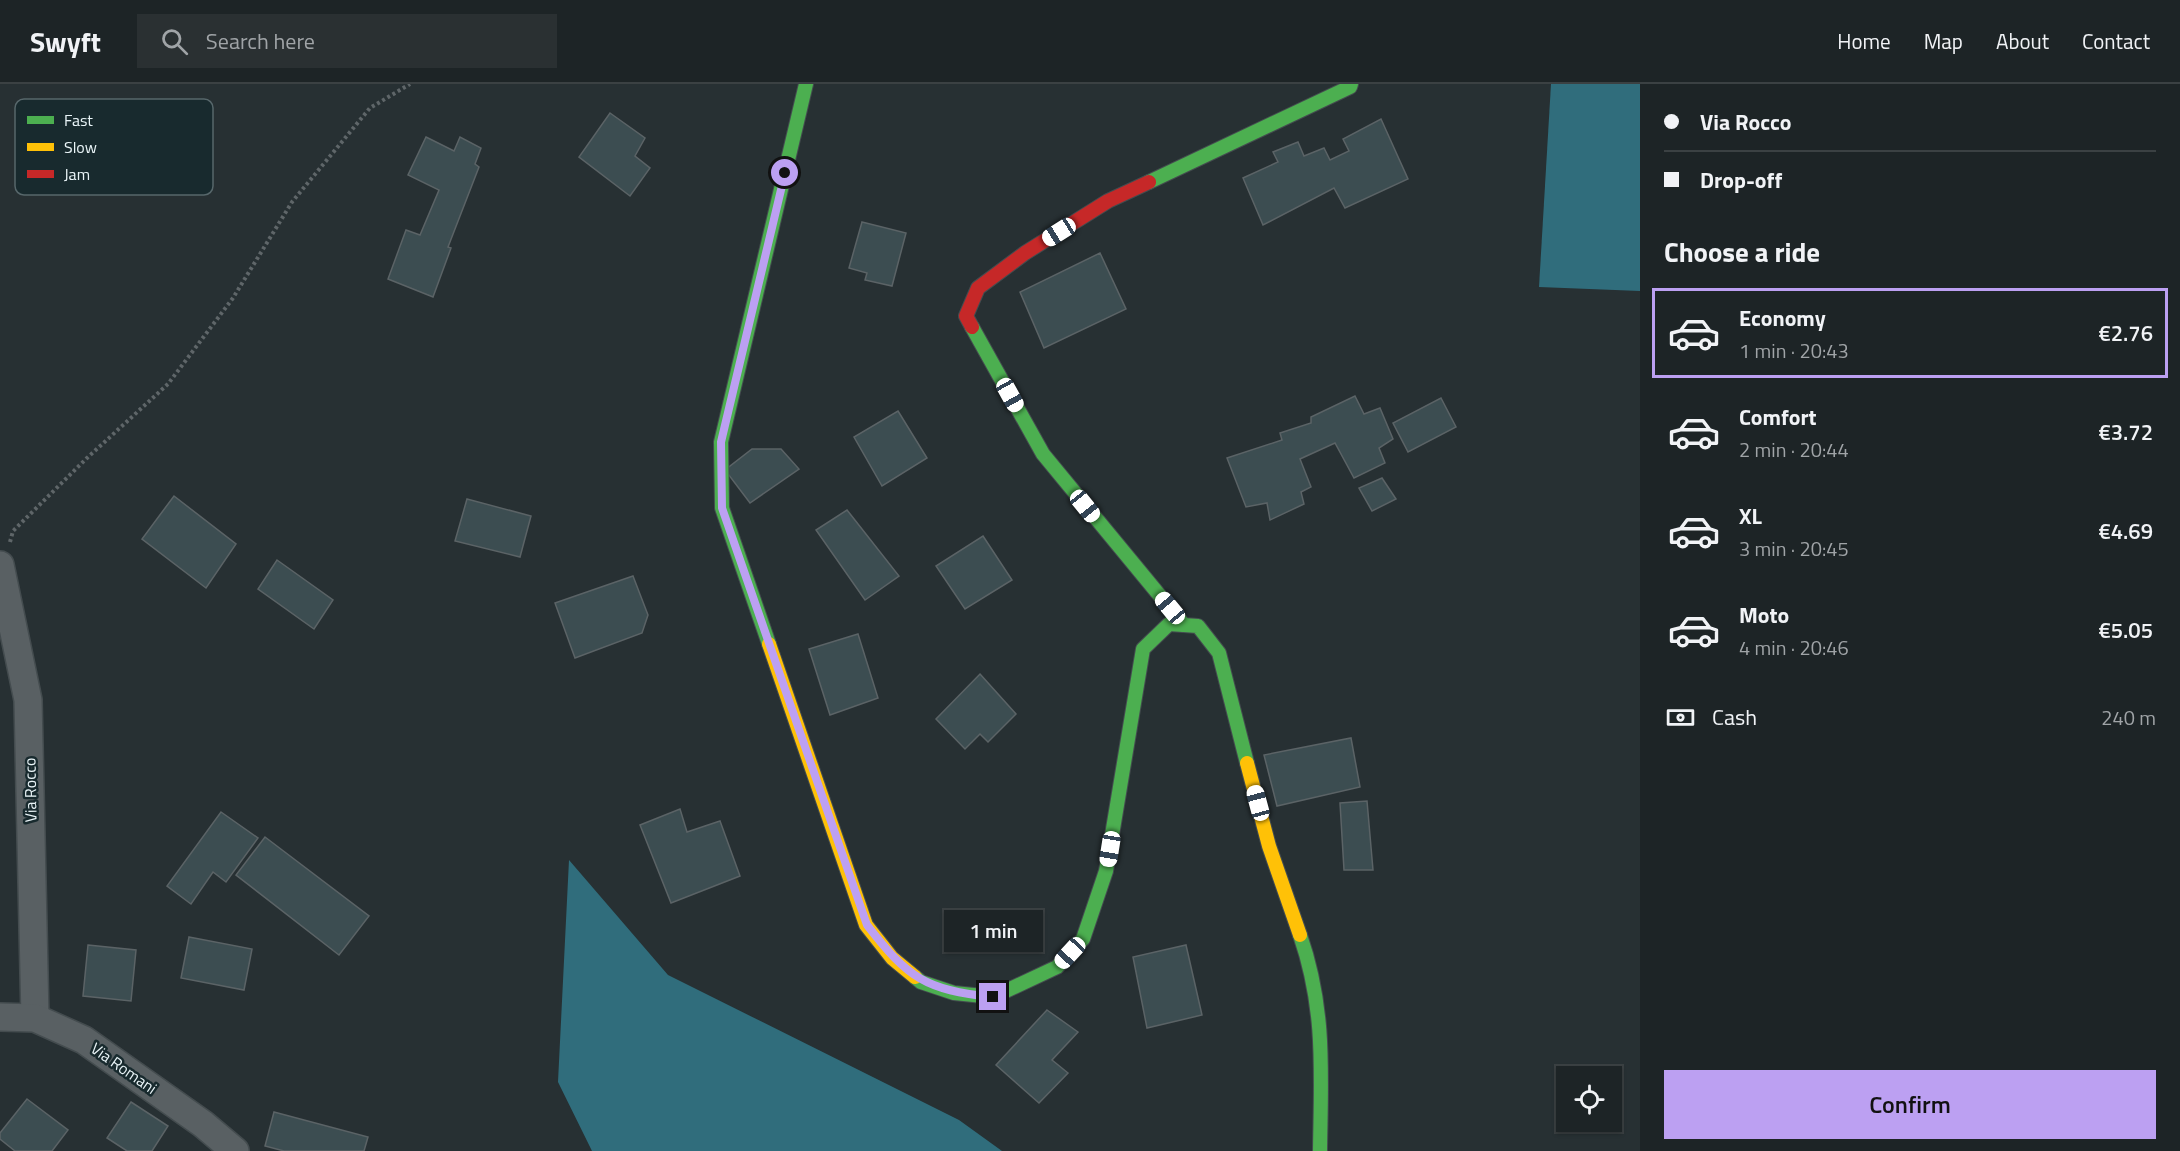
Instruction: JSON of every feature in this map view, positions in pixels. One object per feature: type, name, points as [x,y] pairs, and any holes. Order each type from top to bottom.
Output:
[{"type":"street","points":[[806,84],[721,442],[722,508],[867,925],[892,958],[921,982],[954,993],[993,997],[1057,967],[1083,939],[1106,871],[1143,650],[1169,624],[1198,626],[1219,653],[1269,846],[1310,964],[1322,1036],[1320,1151]]},
{"type":"street","points":[[1184,625],[1043,454],[966,316],[978,288],[1025,253],[1108,201],[1350,87],[1351,84]]},
{"type":"street","name":"Via Rocco","points":[[1,565],[28,700],[35,1018]]},
{"type":"street","name":"Via Romani","points":[[0,1017],[35,1018],[84,1040],[203,1124],[235,1151]]},
{"type":"path","points":[[1,565],[13,531],[87,458],[168,384],[233,298],[292,202],[370,108],[410,84]]},
{"type":"shaded area","points":[[1551,84],[1640,84],[1640,291],[1539,287]]},
{"type":"shaded area","points":[[569,860],[668,975],[959,1120],[1002,1151],[592,1151],[558,1082]]},
{"type":"building","points":[[610,113],[645,138],[635,156],[650,168],[630,196],[579,157]]},
{"type":"building","points":[[1381,119],[1408,179],[1345,208],[1334,188],[1263,225],[1243,178],[1278,162],[1273,152],[1298,142],[1304,156],[1324,148],[1330,160],[1349,151],[1343,139]]},
{"type":"building","points":[[426,137],[454,151],[460,137],[481,148],[475,164],[479,167],[448,247],[451,248],[433,297],[388,279],[406,230],[420,235],[439,190],[408,175]]},
{"type":"building","points":[[862,222],[906,233],[892,286],[865,280],[867,273],[849,268]]},
{"type":"building","points":[[1100,253],[1126,309],[1044,348],[1020,292]]},
{"type":"building","points":[[1355,396],[1364,414],[1380,408],[1393,439],[1379,448],[1385,463],[1354,478],[1335,443],[1300,459],[1311,487],[1301,492],[1304,504],[1270,520],[1267,503],[1246,507],[1227,458],[1282,440],[1280,433],[1311,423],[1311,417]]},
{"type":"building","points":[[1441,398],[1456,427],[1408,452],[1393,423]]},
{"type":"building","points":[[898,411],[927,458],[882,486],[854,437]]},
{"type":"building","points":[[752,449],[781,449],[799,469],[750,503],[725,470]]},
{"type":"building","points":[[1382,478],[1396,499],[1372,511],[1359,488]]},
{"type":"building","points":[[174,496],[236,544],[206,588],[142,539]]},
{"type":"building","points":[[467,499],[531,516],[520,557],[455,541]]},
{"type":"building","points":[[847,510],[899,576],[865,600],[816,530]]},
{"type":"building","points":[[983,536],[1012,580],[965,609],[936,566]]},
{"type":"building","points":[[277,560],[333,600],[314,629],[258,589]]},
{"type":"building","points":[[633,576],[648,615],[642,633],[575,658],[555,603]]},
{"type":"building","points":[[858,634],[878,698],[830,715],[809,649]]},
{"type":"building","points":[[980,674],[1016,714],[988,742],[980,734],[965,749],[936,719]]},
{"type":"building","points":[[1351,738],[1360,787],[1277,806],[1264,755]]},
{"type":"building","points":[[1367,801],[1373,870],[1344,870],[1340,803]]},
{"type":"building","points":[[680,809],[687,832],[720,821],[740,876],[671,903],[640,825]]},
{"type":"building","points":[[221,812],[258,838],[226,882],[213,872],[191,904],[167,886]]},
{"type":"building","points":[[265,837],[369,916],[339,955],[236,875]]},
{"type":"building","points":[[189,937],[252,949],[244,990],[181,978]]},
{"type":"building","points":[[88,945],[136,950],[131,1001],[83,996]]},
{"type":"building","points":[[1186,945],[1202,1015],[1147,1028],[1133,957]]},
{"type":"building","points":[[1047,1010],[1078,1032],[1052,1060],[1068,1073],[1039,1103],[996,1065]]},
{"type":"building","points":[[27,1099],[68,1130],[52,1151],[15,1151],[0,1139],[0,1133]]},
{"type":"building","points":[[131,1102],[168,1126],[152,1151],[127,1151],[107,1138]]},
{"type":"building","points":[[274,1112],[368,1137],[364,1151],[284,1151],[265,1146]]},
{"type":"traffic: fast","points":[[769,644],[722,508],[721,442],[806,84]]},
{"type":"traffic: fast","points":[[1149,182],[1350,87],[1351,84]]},
{"type":"traffic: fast","points":[[972,327],[1043,454],[1184,625]]},
{"type":"traffic: fast","points":[[915,977],[921,982],[954,993],[993,997],[1057,967],[1083,939],[1106,871],[1143,649],[1169,624],[1198,626],[1219,653],[1247,763]]},
{"type":"traffic: fast","points":[[1300,935],[1318,1016],[1321,1069],[1320,1151]]},
{"type":"traffic: slow","points":[[769,644],[866,925],[892,958],[915,977]]},
{"type":"traffic: slow","points":[[1247,763],[1269,846],[1300,935]]},
{"type":"traffic: jam","points":[[972,327],[966,316],[978,288],[1025,253],[1108,201],[1149,182]]},
{"type":"route","points":[[785,173],[721,442],[722,508],[867,925],[892,958],[921,982],[954,993],[993,997]]}]
